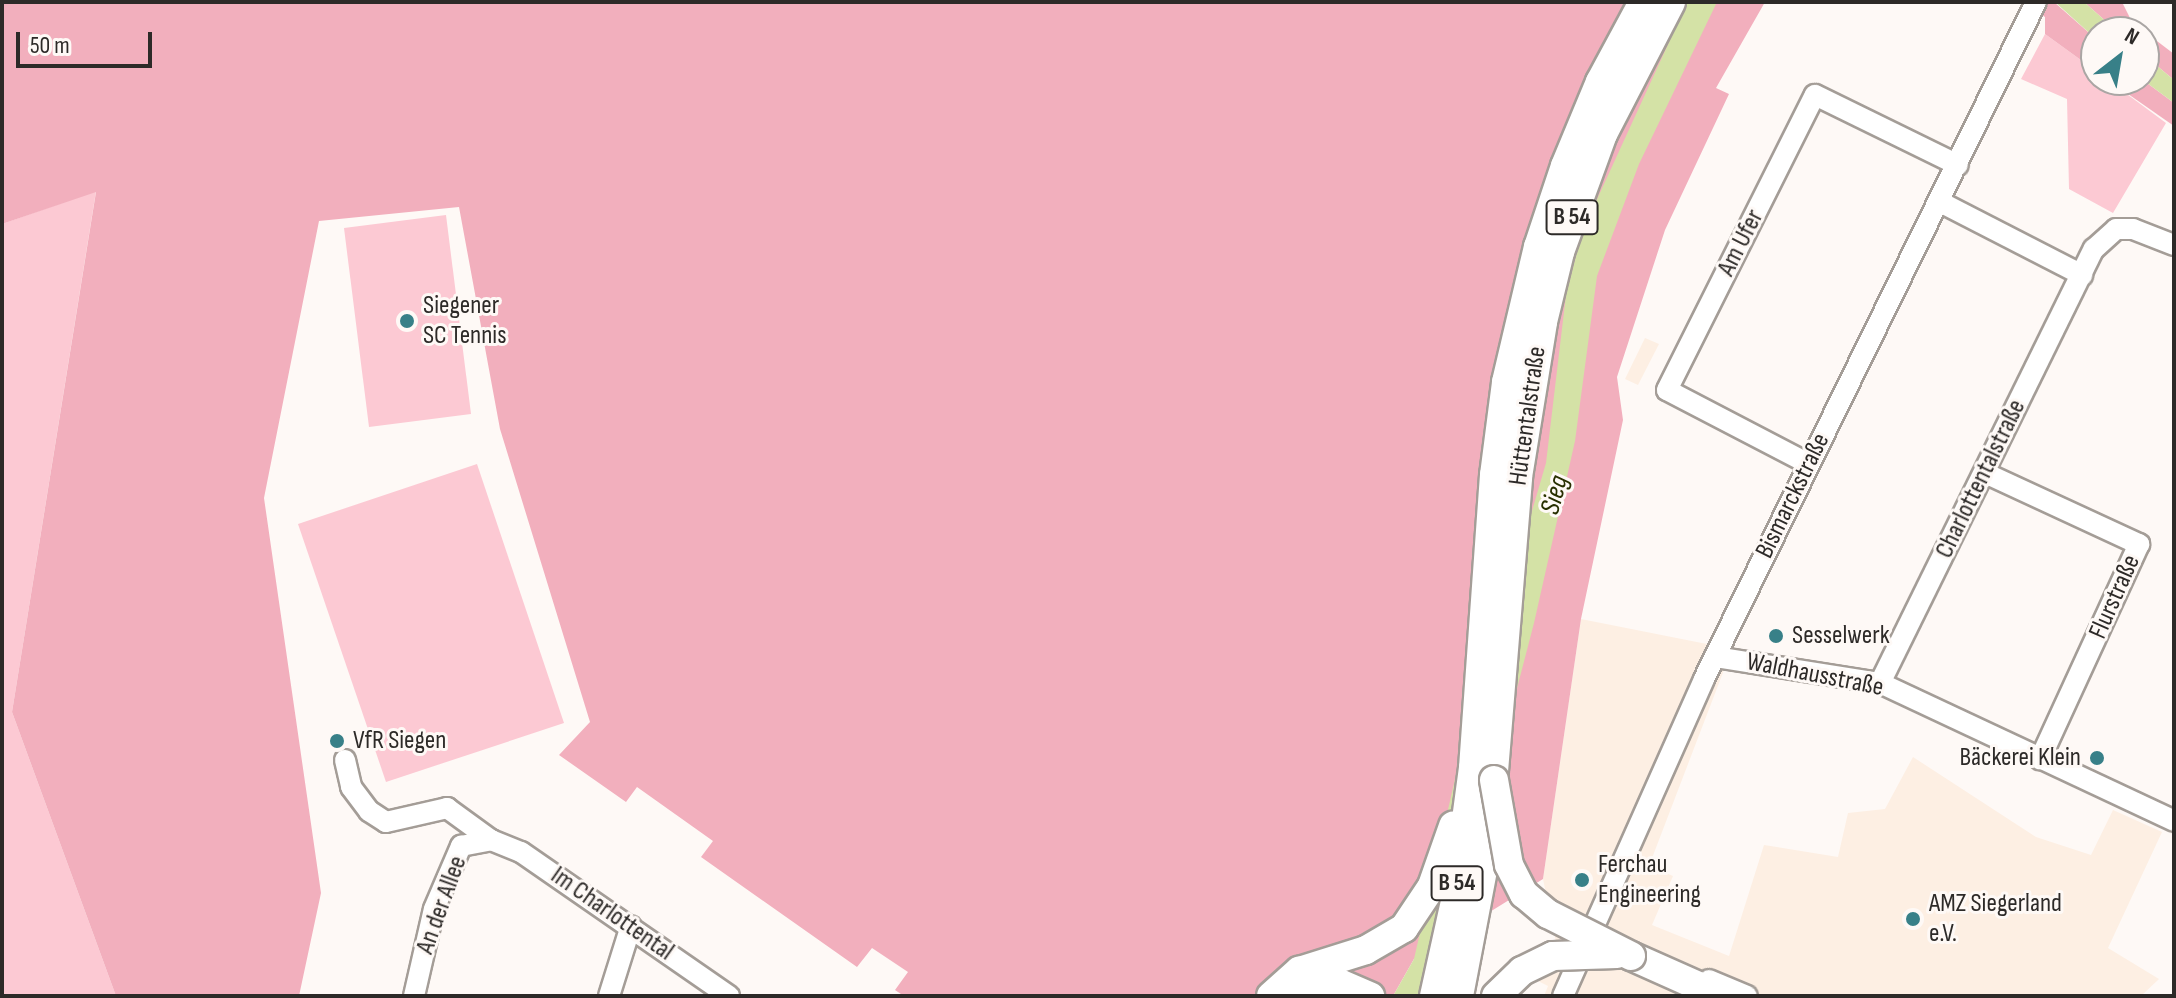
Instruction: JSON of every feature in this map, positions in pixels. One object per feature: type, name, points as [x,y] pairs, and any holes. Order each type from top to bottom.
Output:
[{"type":"highway","name":"Hüttentalstraße","points":[[1459,996],[1480,904],[1494,475],[1520,317],[1570,152],[1643,2]]},
{"type":"highway","name":"Hüttentalstraße","points":[[1434,996],[1483,774],[1518,477],[1543,322],[1597,147],[1671,2]]},
{"type":"highway","points":[[1483,774],[1509,865],[1524,894],[1548,914],[1631,956],[1721,996]]},
{"type":"highway","points":[[1296,996],[1322,983],[1393,937],[1415,917],[1483,774]]},
{"type":"highway","points":[[1496,996],[1522,971],[1553,956],[1631,956]]},
{"type":"highway","points":[[1271,996],[1299,971],[1343,970],[1370,996]]},
{"type":"street","name":"Bismarckstraße","points":[[1563,996],[1715,657],[2035,5]]},
{"type":"street","name":"Am Ufer","points":[[1809,464],[1667,390],[1815,95],[1958,165]]},
{"type":"street","points":[[1940,202],[2082,275]]},
{"type":"street","name":"Charlottentalstraße","points":[[1880,683],[2094,249],[2116,229],[2133,229],[2174,245]]},
{"type":"street","name":"Flurstraße","points":[[1985,473],[2139,544],[2040,759]]},
{"type":"street","name":"Waldhausstraße","points":[[1715,657],[1880,683],[2174,821]]},
{"type":"street","name":"An der Allee","points":[[345,760],[351,787],[369,811],[386,822],[447,808],[491,840]]},
{"type":"street","name":"An der Allee","points":[[414,996],[434,909],[461,846],[491,840]]},
{"type":"street","name":"Im Charlottental","points":[[491,840],[521,852],[729,996]]},
{"type":"street","points":[[609,996],[631,926]]},
{"type":"street","points":[[1592,929],[1747,996]]},
{"type":"shaded area","points":[[2,2],[1765,2],[1716,88],[1729,94],[1665,230],[1617,377],[1623,420],[1581,619],[1543,879],[1414,959],[1393,996],[904,996],[895,990],[908,972],[872,948],[857,967],[701,857],[713,841],[637,787],[626,802],[559,755],[590,722],[500,429],[459,207],[319,221],[264,498],[321,893],[299,996],[116,996],[12,712],[96,192],[2,224]]},
{"type":"shaded area","points":[[2024,2],[2054,2],[2080,25],[2080,59],[2045,34],[2045,17]]},
{"type":"shaded area","points":[[2084,2],[2122,2],[2129,16],[2100,16]]},
{"type":"shaded area","points":[[2045,34],[2080,59],[2080,96],[2130,96],[2166,123],[2113,213],[2069,189],[2067,99],[2021,79]]},
{"type":"shaded area","points":[[2160,43],[2174,54],[2174,80],[2160,68]]},
{"type":"shaded area","points":[[2160,93],[2174,103],[2174,126],[2131,96],[2160,96]]},
{"type":"shaded area","points":[[96,191],[12,712],[116,996],[2,996],[2,224]]},
{"type":"shaded area","name":"Siegener SC Tennis","points":[[446,215],[471,414],[369,427],[344,228]]},
{"type":"shaded area","points":[[1645,338],[1659,344],[1638,385],[1625,379]]},
{"type":"shaded area","points":[[477,464],[564,723],[386,782],[298,524]]},
{"type":"shaded area","points":[[1581,619],[1732,649],[1649,866],[1673,876],[1652,925],[1729,956],[1764,845],[1838,857],[1848,813],[1885,809],[1913,757],[2036,837],[2091,855],[2113,810],[2162,832],[2108,948],[2159,979],[2141,996],[1544,996],[1548,986],[1538,981],[1556,942],[1543,879]]},
{"type":"water","name":"Sieg","points":[[1717,2],[1639,164],[1597,276],[1575,441],[1534,623],[1437,996],[1393,996],[1414,959],[1460,757],[1546,463],[1566,295],[1582,232],[1687,3]]},
{"type":"water","points":[[2055,2],[2084,2],[2100,16],[2080,16],[2080,25]]},
{"type":"water","points":[[2160,68],[2174,80],[2174,103],[2160,93]]},
{"type":"place","name":"Siegener SC Tennis","points":[[407,321]]},
{"type":"place","name":"Sesselwerk","points":[[1776,636]]},
{"type":"place","name":"VfR Siegen","points":[[337,741]]},
{"type":"place","name":"Bäckerei Klein","points":[[2097,758]]},
{"type":"place","name":"Ferchau Engineering","points":[[1582,880]]},
{"type":"place","name":"AMZ Siegerland e.V.","points":[[1913,919]]}]
